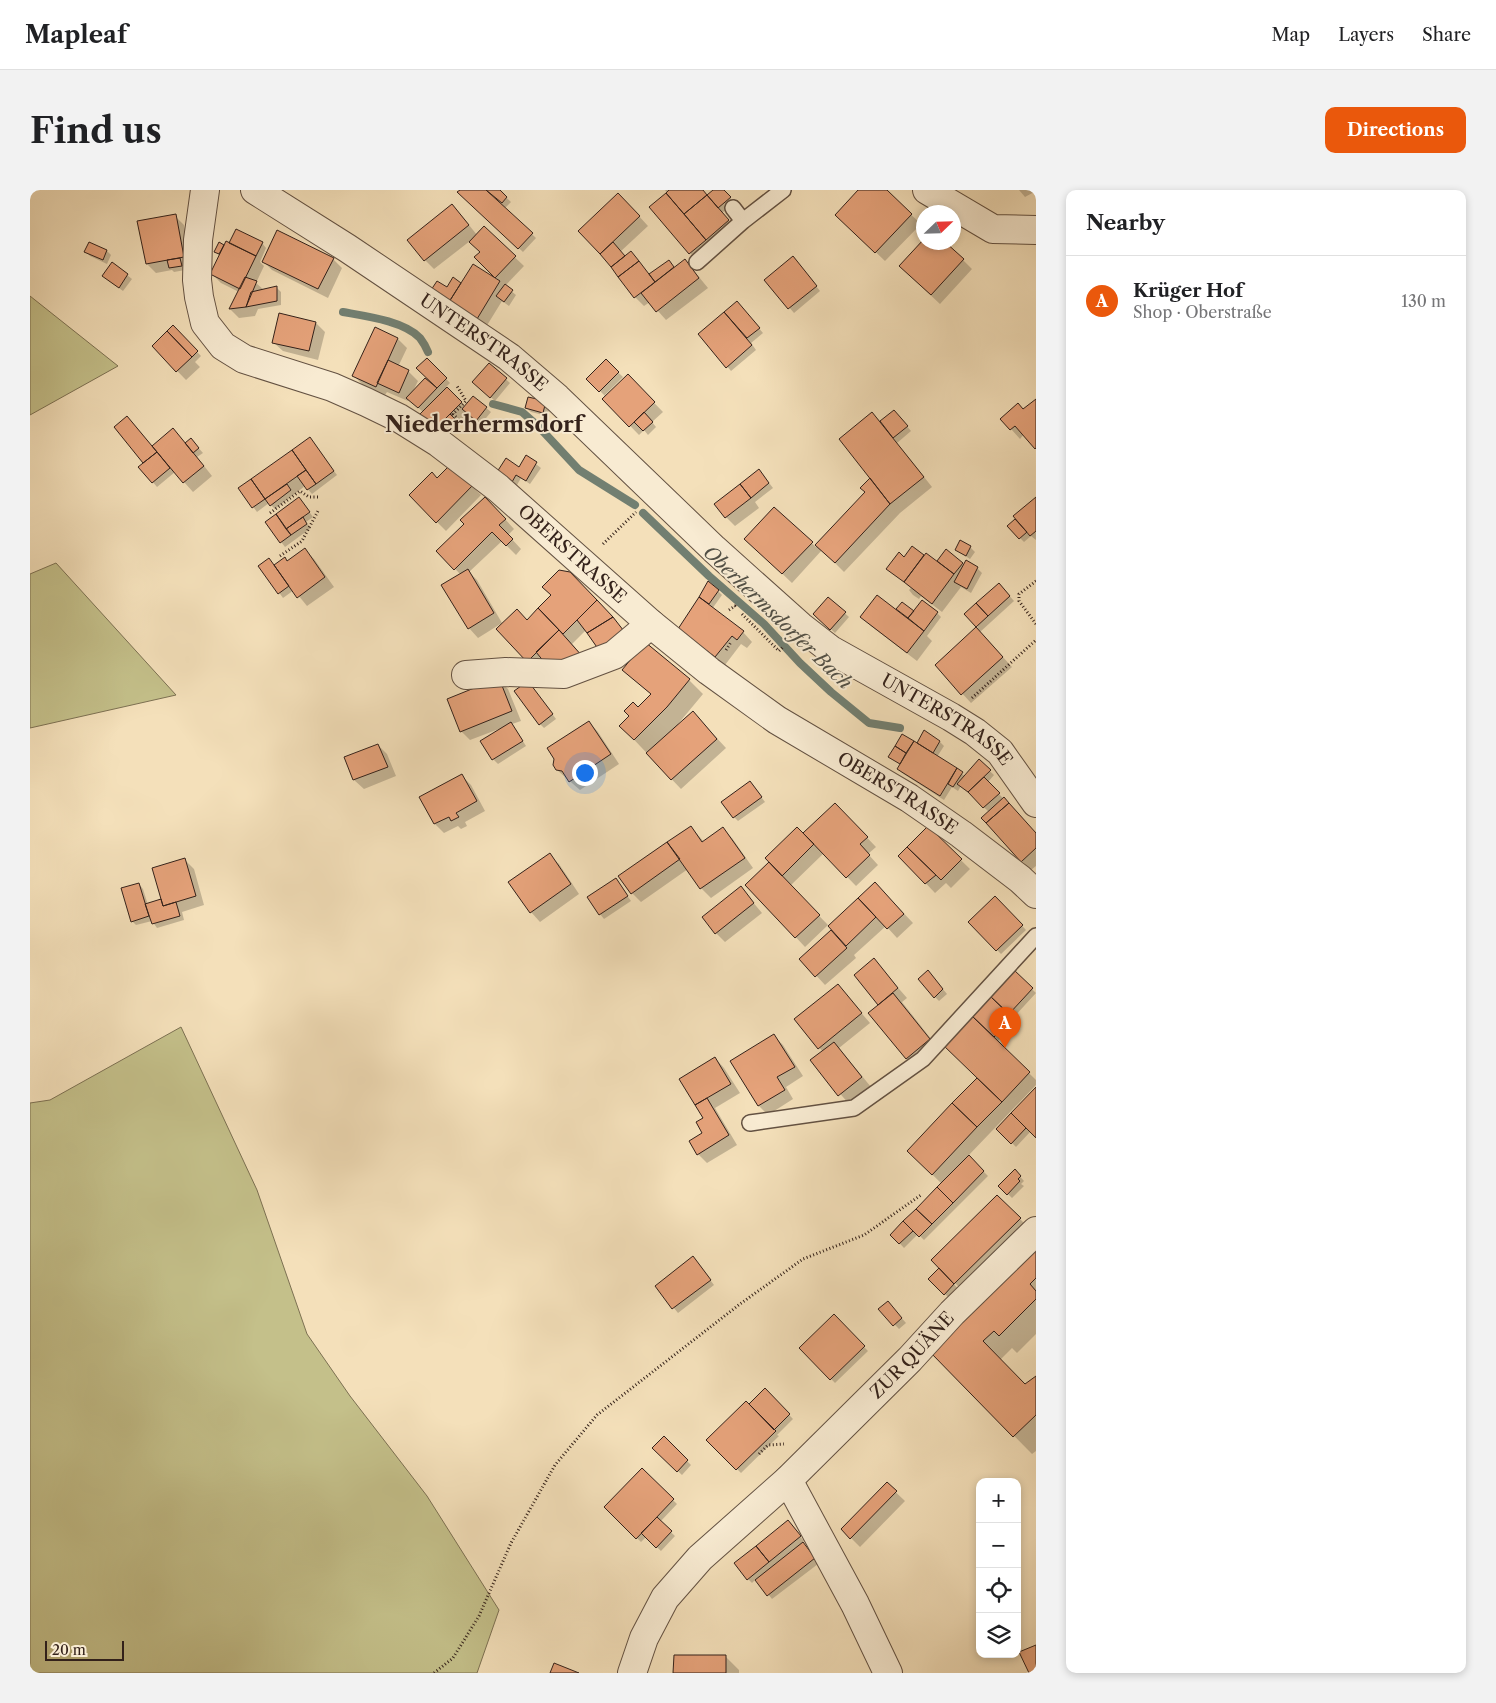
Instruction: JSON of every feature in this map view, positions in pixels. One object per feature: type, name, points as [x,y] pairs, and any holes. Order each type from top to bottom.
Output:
[{"type":"street","name":"OBERSTRASSE","points":[[205,190],[198,240],[197,280],[199,298],[205,323],[223,346],[244,359],[332,387],[366,402],[399,418],[439,443],[498,488],[651,624],[709,672],[777,720],[909,798],[961,834],[1020,879],[1036,894]]},
{"type":"street","name":"UNTERSTRASSE","points":[[255,190],[347,248],[509,357],[557,398],[714,549],[800,626],[830,650],[975,732],[1000,752],[1036,803]]},
{"type":"street","points":[[927,190],[993,229],[1036,230]]},
{"type":"street","points":[[466,675],[506,672],[564,674],[614,655],[651,624]]},
{"type":"street","name":"ZUR QUÄNE","points":[[632,1673],[644,1638],[665,1598],[700,1558],[788,1480],[910,1358],[952,1313],[1036,1231]]},
{"type":"street","points":[[788,1480],[855,1604],[888,1673]]},
{"type":"lane","points":[[698,262],[783,190]]},
{"type":"lane","points":[[733,208],[743,222]]},
{"type":"lane","points":[[750,1123],[854,1108],[923,1059],[1036,936]]},
{"type":"path","points":[[453,414],[466,401],[457,386]]},
{"type":"path","points":[[270,512],[300,491],[309,497],[320,497]]},
{"type":"path","points":[[280,556],[302,541],[319,508]]},
{"type":"path","points":[[599,548],[634,514]]},
{"type":"path","points":[[1036,581],[1020,594],[1019,601],[1036,624]]},
{"type":"path","points":[[729,610],[735,606],[779,650],[781,649]]},
{"type":"path","points":[[951,717],[1036,640]]},
{"type":"path","points":[[434,1673],[453,1658],[479,1616],[511,1543],[555,1465],[597,1415],[740,1304],[803,1259],[864,1235],[921,1195]]},
{"type":"path","points":[[758,1454],[768,1445],[782,1445]]},
{"type":"shaded area","points":[[30,296],[118,366],[30,415]]},
{"type":"shaded area","points":[[56,563],[176,695],[30,728],[30,574]]},
{"type":"shaded area","points":[[181,1027],[257,1190],[307,1334],[350,1396],[427,1496],[499,1610],[477,1673],[30,1673],[30,1103],[50,1100]]},
{"type":"building","points":[[460,190],[486,190],[533,233],[518,249],[457,192]]},
{"type":"building","points":[[486,190],[500,190],[507,197],[502,203]]},
{"type":"building","points":[[669,190],[703,190],[707,195],[684,214],[666,193]]},
{"type":"building","points":[[713,190],[724,190],[731,197],[718,208],[707,195]]},
{"type":"building","points":[[858,190],[887,190],[912,214],[875,253],[835,215]]},
{"type":"building","points":[[618,193],[640,216],[600,254],[578,231]]},
{"type":"building","points":[[666,193],[706,240],[689,254],[649,207]]},
{"type":"building","points":[[707,195],[729,220],[706,240],[684,214]]},
{"type":"building","points":[[452,204],[469,225],[424,261],[407,240]]},
{"type":"building","points":[[176,214],[184,257],[146,264],[137,221]]},
{"type":"building","points":[[484,226],[516,256],[495,278],[474,257],[480,252],[469,242]]},
{"type":"building","points":[[236,229],[263,242],[256,256],[229,243]]},
{"type":"building","points":[[277,230],[334,258],[318,289],[262,262]]},
{"type":"building","points":[[226,241],[256,256],[240,289],[210,274]]},
{"type":"building","points":[[89,242],[107,250],[103,260],[84,252]]},
{"type":"building","points":[[219,242],[224,245],[219,254],[214,252]]},
{"type":"building","points":[[613,242],[625,256],[611,267],[600,254]]},
{"type":"building","points":[[916,248],[916,250],[954,250],[964,259],[931,295],[899,266]]},
{"type":"building","points":[[631,251],[639,261],[618,277],[611,267]]},
{"type":"building","points":[[793,256],[817,286],[788,309],[764,280]]},
{"type":"building","points":[[180,258],[182,266],[169,268],[167,260]]},
{"type":"building","points":[[685,259],[699,278],[656,312],[641,293]]},
{"type":"building","points":[[669,260],[674,267],[655,282],[649,274]]},
{"type":"building","points":[[639,261],[655,282],[634,298],[618,277]]},
{"type":"building","points":[[112,262],[128,274],[119,288],[102,276]]},
{"type":"building","points":[[473,264],[500,281],[477,319],[449,302]]},
{"type":"building","points":[[245,277],[257,281],[246,307],[229,309]]},
{"type":"building","points":[[453,277],[461,283],[449,302],[431,290],[437,281],[447,287]]},
{"type":"building","points":[[505,284],[513,290],[504,302],[496,296]]},
{"type":"building","points":[[277,286],[277,301],[246,307],[251,292]]},
{"type":"building","points":[[737,301],[760,328],[747,338],[724,312]]},
{"type":"building","points":[[724,312],[752,345],[726,368],[698,334]]},
{"type":"building","points":[[279,313],[316,322],[309,351],[272,343]]},
{"type":"building","points":[[173,325],[198,351],[192,357],[167,331]]},
{"type":"building","points":[[375,327],[398,338],[376,387],[352,376]]},
{"type":"building","points":[[167,331],[192,357],[176,372],[152,346]]},
{"type":"building","points":[[427,358],[447,378],[437,388],[416,368]]},
{"type":"building","points":[[606,359],[619,372],[599,392],[586,379]]},
{"type":"building","points":[[388,360],[409,370],[399,393],[377,383]]},
{"type":"building","points":[[489,363],[507,378],[490,398],[472,382]]},
{"type":"building","points":[[628,374],[655,402],[629,427],[602,399]]},
{"type":"building","points":[[425,378],[437,388],[418,408],[406,398]]},
{"type":"building","points":[[447,387],[462,402],[434,430],[419,415]]},
{"type":"building","points":[[473,396],[487,407],[476,421],[462,409]]},
{"type":"building","points":[[528,397],[546,401],[543,413],[525,408]]},
{"type":"building","points":[[1036,399],[1035,449],[1015,426],[1010,430],[1000,419],[1018,403],[1023,409]]},
{"type":"building","points":[[894,410],[908,426],[893,438],[880,421]]},
{"type":"building","points":[[644,412],[653,422],[643,431],[634,422]]},
{"type":"building","points":[[872,412],[924,477],[890,504],[839,439]]},
{"type":"building","points":[[450,414],[455,419],[447,427],[442,422]]},
{"type":"building","points":[[127,416],[157,452],[143,463],[114,427]]},
{"type":"building","points":[[173,428],[204,466],[183,483],[152,446]]},
{"type":"building","points":[[310,437],[334,471],[316,484],[292,450]]},
{"type":"building","points":[[191,438],[199,448],[193,453],[185,443]]},
{"type":"building","points":[[292,450],[306,470],[265,499],[251,479]]},
{"type":"building","points":[[157,452],[170,468],[152,483],[138,467]]},
{"type":"building","points":[[526,455],[537,462],[526,481],[516,475],[512,482],[497,472],[506,458],[519,467]]},
{"type":"building","points":[[451,464],[473,485],[436,523],[409,495],[432,472],[437,478]]},
{"type":"building","points":[[759,469],[769,483],[751,498],[740,484]]},
{"type":"building","points":[[306,470],[316,484],[307,490],[297,476]]},
{"type":"building","points":[[870,478],[890,504],[835,563],[815,545],[865,492],[860,488]]},
{"type":"building","points":[[251,479],[265,499],[252,508],[238,488]]},
{"type":"building","points":[[287,484],[291,490],[270,506],[265,499]]},
{"type":"building","points":[[740,484],[751,498],[725,518],[714,504]]},
{"type":"building","points":[[299,497],[310,512],[286,529],[276,514]]},
{"type":"building","points":[[485,497],[506,519],[499,525],[513,539],[506,546],[492,532],[454,570],[436,551],[464,524],[460,520]]},
{"type":"building","points":[[1036,497],[1036,531],[1030,536],[1013,516]]},
{"type":"building","points":[[774,507],[813,542],[782,574],[744,539]]},
{"type":"building","points":[[276,514],[291,535],[280,543],[265,522]]},
{"type":"building","points":[[303,517],[307,524],[291,535],[286,529]]},
{"type":"building","points":[[1015,519],[1027,532],[1019,539],[1007,526]]},
{"type":"building","points":[[960,540],[971,546],[966,556],[955,550]]},
{"type":"building","points":[[912,546],[924,555],[904,582],[886,569],[899,552],[904,557]]},
{"type":"building","points":[[305,548],[325,577],[297,598],[274,565],[285,557],[287,561]]},
{"type":"building","points":[[946,549],[963,563],[954,574],[937,561]]},
{"type":"building","points":[[926,553],[954,574],[932,604],[904,582]]},
{"type":"building","points":[[269,558],[289,586],[278,594],[258,566]]},
{"type":"building","points":[[966,560],[978,567],[967,589],[954,582]]},
{"type":"building","points":[[468,569],[494,613],[468,629],[441,585]]},
{"type":"building","points":[[559,570],[570,572],[597,600],[563,634],[538,608],[551,595],[542,587]]},
{"type":"building","points":[[708,581],[719,590],[709,604],[699,597]]},
{"type":"building","points":[[999,583],[1010,596],[988,616],[976,603]]},
{"type":"building","points":[[877,595],[924,631],[907,653],[860,617]]},
{"type":"building","points":[[699,597],[744,631],[737,640],[732,636],[715,657],[678,629]]},
{"type":"building","points":[[828,597],[846,612],[830,630],[813,614]]},
{"type":"building","points":[[597,600],[613,617],[587,633],[577,620]]},
{"type":"building","points":[[922,600],[938,612],[924,631],[908,618]]},
{"type":"building","points":[[902,602],[914,611],[908,618],[896,609]]},
{"type":"building","points":[[976,603],[988,616],[976,627],[964,614]]},
{"type":"building","points":[[538,608],[559,630],[527,662],[496,629],[517,609],[527,620]]},
{"type":"building","points":[[613,617],[627,635],[601,653],[587,633]]},
{"type":"building","points":[[976,627],[1003,657],[961,695],[935,665]]},
{"type":"building","points":[[559,630],[583,657],[545,663],[536,652]]},
{"type":"building","points":[[645,642],[690,679],[667,707],[634,740],[619,726],[629,716],[624,711],[633,702],[638,707],[651,694],[622,670]]},
{"type":"building","points":[[499,678],[512,711],[460,732],[447,699]]},
{"type":"building","points":[[528,681],[553,714],[539,725],[514,691]]},
{"type":"building","points":[[693,711],[717,739],[671,780],[646,753]]},
{"type":"building","points":[[589,721],[611,754],[569,782],[562,771],[556,770],[553,765],[554,759],[547,748]]},
{"type":"building","points":[[511,722],[523,741],[492,760],[480,741]]},
{"type":"building","points":[[924,730],[940,741],[933,753],[917,743]]},
{"type":"building","points":[[902,734],[914,741],[906,753],[895,746]]},
{"type":"building","points":[[914,741],[957,768],[940,796],[897,769]]},
{"type":"building","points":[[378,744],[388,767],[353,780],[344,757]]},
{"type":"building","points":[[895,746],[906,753],[900,764],[888,757]]},
{"type":"building","points":[[979,759],[991,770],[968,792],[957,784]]},
{"type":"building","points":[[957,768],[963,772],[953,787],[948,784]]},
{"type":"building","points":[[462,774],[477,801],[456,813],[459,817],[451,821],[449,817],[434,824],[419,797]]},
{"type":"building","points":[[984,777],[1000,793],[983,808],[968,792]]},
{"type":"building","points":[[750,781],[762,797],[733,818],[721,802]]},
{"type":"building","points":[[1004,797],[1009,803],[986,823],[981,818]]},
{"type":"building","points":[[835,803],[868,837],[860,844],[870,855],[846,878],[803,833]]},
{"type":"building","points":[[1009,803],[1036,833],[1036,848],[1021,862],[986,823]]},
{"type":"building","points":[[691,826],[702,842],[723,827],[745,858],[700,889],[667,842]]},
{"type":"building","points":[[928,826],[962,859],[941,880],[907,847]]},
{"type":"building","points":[[797,827],[814,844],[782,876],[765,858]]},
{"type":"building","points":[[667,842],[680,859],[631,894],[618,876]]},
{"type":"building","points":[[907,847],[936,875],[925,884],[898,856]]},
{"type":"building","points":[[550,853],[571,884],[530,913],[508,882]]},
{"type":"building","points":[[185,858],[196,896],[163,906],[152,868]]},
{"type":"building","points":[[769,862],[820,915],[795,938],[745,885]]},
{"type":"building","points":[[616,878],[628,896],[599,915],[587,897]]},
{"type":"building","points":[[875,882],[904,914],[887,929],[858,898]]},
{"type":"building","points":[[139,883],[149,916],[131,922],[121,888]]},
{"type":"building","points":[[741,886],[754,903],[715,934],[702,917]]},
{"type":"building","points":[[995,896],[1023,925],[996,951],[968,922]]},
{"type":"building","points":[[858,898],[876,917],[846,946],[828,926]]},
{"type":"building","points":[[161,899],[163,906],[176,902],[180,916],[152,924],[145,904]]},
{"type":"building","points":[[831,930],[847,948],[815,977],[799,959]]},
{"type":"building","points":[[874,958],[898,988],[878,1005],[854,975]]},
{"type":"building","points":[[928,970],[943,989],[934,998],[918,979]]},
{"type":"building","points":[[1014,970],[1033,988],[1009,1014],[990,996]]},
{"type":"building","points":[[838,984],[862,1013],[818,1049],[794,1019]]},
{"type":"building","points":[[893,993],[930,1039],[906,1059],[868,1013]]},
{"type":"building","points":[[990,996],[1013,1018],[994,1037],[971,1015]]},
{"type":"building","points":[[971,1015],[1030,1072],[1002,1102],[943,1045]]},
{"type":"building","points":[[774,1034],[795,1067],[777,1077],[785,1090],[758,1106],[730,1061]]},
{"type":"building","points":[[834,1042],[862,1077],[838,1096],[810,1060]]},
{"type":"building","points":[[715,1057],[731,1084],[695,1105],[679,1079]]},
{"type":"building","points":[[977,1078],[1002,1102],[977,1127],[952,1103]]},
{"type":"building","points":[[1036,1087],[1036,1138],[1011,1113]]},
{"type":"building","points":[[707,1098],[729,1135],[697,1155],[689,1141],[702,1133],[696,1122],[703,1118],[695,1105]]},
{"type":"building","points":[[952,1103],[977,1127],[932,1175],[907,1151]]},
{"type":"building","points":[[1011,1113],[1026,1128],[1011,1144],[996,1129]]},
{"type":"building","points":[[969,1155],[984,1171],[953,1203],[937,1187]]},
{"type":"building","points":[[1015,1169],[1021,1176],[1018,1179],[1020,1181],[1007,1195],[998,1186]]},
{"type":"building","points":[[937,1187],[953,1203],[932,1224],[916,1209]]},
{"type":"building","points":[[997,1195],[1021,1218],[954,1284],[931,1260]]},
{"type":"building","points":[[916,1209],[932,1224],[919,1237],[903,1221]]},
{"type":"building","points":[[903,1221],[913,1231],[899,1244],[890,1235]]},
{"type":"building","points":[[1036,1248],[1036,1278],[1030,1284],[1036,1291],[1036,1299],[999,1336],[994,1331],[983,1341],[1025,1384],[1036,1376],[1036,1415],[1013,1437],[930,1352]]},
{"type":"building","points":[[693,1256],[711,1280],[672,1309],[655,1286]]},
{"type":"building","points":[[939,1268],[954,1284],[944,1295],[928,1279]]},
{"type":"building","points":[[888,1301],[902,1318],[893,1326],[878,1309]]},
{"type":"building","points":[[834,1314],[865,1346],[830,1380],[799,1348]]},
{"type":"building","points":[[765,1388],[790,1414],[774,1430],[749,1404]]},
{"type":"building","points":[[746,1401],[776,1431],[736,1470],[706,1440]]},
{"type":"building","points":[[664,1436],[688,1460],[677,1472],[652,1448]]},
{"type":"building","points":[[642,1468],[674,1499],[636,1539],[604,1507]]},
{"type":"building","points":[[887,1482],[897,1491],[850,1539],[841,1529]]},
{"type":"building","points":[[657,1517],[672,1531],[656,1548],[641,1533]]},
{"type":"building","points":[[788,1520],[801,1536],[769,1562],[756,1546]]},
{"type":"building","points":[[803,1542],[815,1558],[767,1596],[755,1580]]},
{"type":"building","points":[[756,1546],[769,1562],[747,1580],[734,1563]]},
{"type":"building","points":[[1036,1645],[1036,1673],[1029,1673],[1021,1656],[1021,1651]]},
{"type":"building","points":[[674,1655],[726,1655],[726,1673],[673,1673]]},
{"type":"building","points":[[554,1663],[579,1673],[550,1673]]},
{"type":"waterway","name":"Oberhermsdorfer Bach","points":[[343,312],[384,320],[404,327],[420,338],[428,352]]},
{"type":"waterway","name":"Oberhermsdorfer Bach","points":[[493,404],[522,412],[538,426],[579,470],[635,505]]},
{"type":"waterway","name":"Oberhermsdorfer Bach","points":[[643,513],[709,576],[764,624],[800,663],[831,692],[869,723],[900,728]]},
{"type":"place","name":"Krüger Hof","points":[[1005,1048]]},
{"type":"district","name":"Niederhermsdorf","points":[[484,424]]}]
